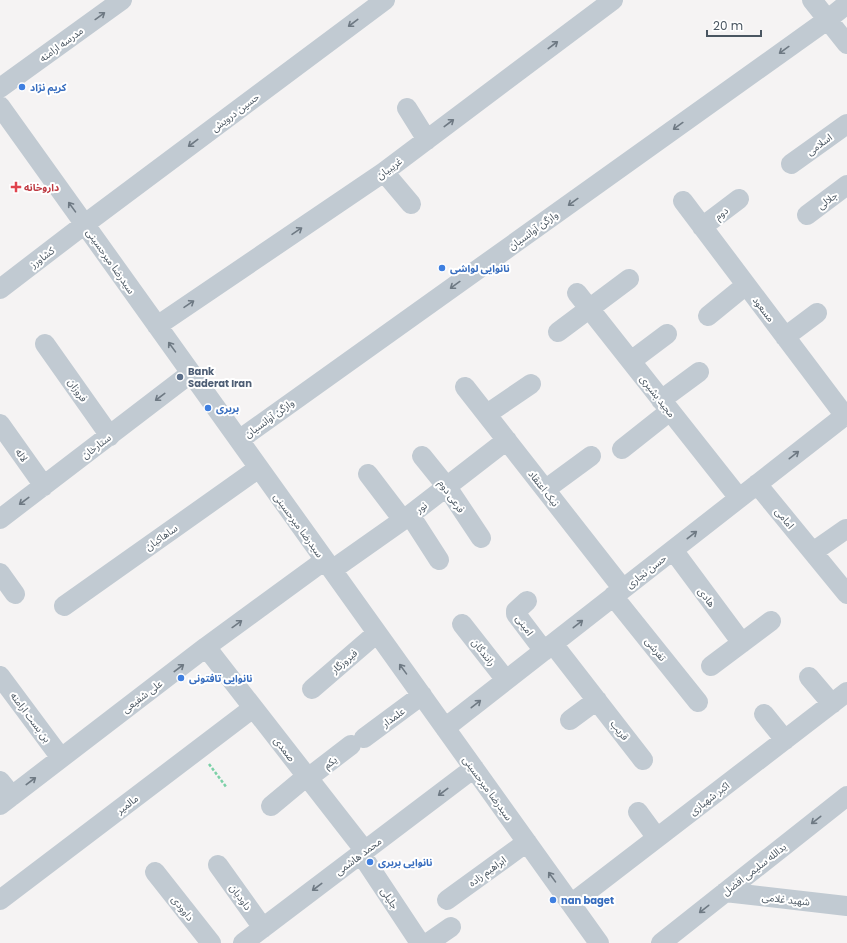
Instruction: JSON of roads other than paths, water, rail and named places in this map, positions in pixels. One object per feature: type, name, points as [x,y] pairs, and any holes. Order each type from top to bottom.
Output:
[{"type":"street","name":"مدرسه ارامنه","points":[[0,88],[122,0]]},
{"type":"street","name":"حسین درویش","points":[[85,224],[384,0]]},
{"type":"street","name":"غریبیان","points":[[157,326],[384,172],[612,0]]},
{"type":"street","points":[[812,0],[847,44]]},
{"type":"street","name":"وازگن آوانسیان","points":[[239,440],[827,20],[847,4]]},
{"type":"street","name":"سیدرضا میرحسینی","points":[[0,106],[599,943]]},
{"type":"street","points":[[407,108],[427,140]]},
{"type":"street","name":"اسلامی","points":[[791,164],[847,124]]},
{"type":"street","points":[[384,172],[411,204]]},
{"type":"street","name":"جلالی","points":[[807,215],[847,185]]},
{"type":"street","name":"دوم","points":[[702,227],[739,199]]},
{"type":"street","name":"مسعود","points":[[683,201],[785,337],[846,415]]},
{"type":"street","name":"کشاورز","points":[[0,289],[85,224]]},
{"type":"street","points":[[558,332],[629,280]]},
{"type":"street","points":[[708,316],[746,285]]},
{"type":"street","name":"مجید بشیری","points":[[577,293],[739,498]]},
{"type":"street","points":[[785,337],[817,313]]},
{"type":"street","points":[[631,361],[667,334]]},
{"type":"street","name":"فروزان","points":[[45,344],[110,436]]},
{"type":"street","points":[[622,449],[699,372]]},
{"type":"street","name":"ستارخان","points":[[0,519],[191,373]]},
{"type":"street","points":[[487,414],[531,384]]},
{"type":"street","name":"نیک اعتقاد","points":[[466,386],[546,489],[618,593]]},
{"type":"street","name":"حسن نجاری","points":[[445,728],[846,415]]},
{"type":"street","name":"لاله","points":[[0,424],[44,486]]},
{"type":"street","name":"نور","points":[[328,565],[406,518],[507,440]]},
{"type":"street","name":"فرعی دوم","points":[[422,456],[447,487],[481,538]]},
{"type":"street","points":[[546,489],[591,456]]},
{"type":"street","name":"ساهاکیان","points":[[64,606],[259,468]]},
{"type":"street","points":[[368,474],[406,518],[439,560]]},
{"type":"street","name":"امامی","points":[[757,484],[847,594]]},
{"type":"street","points":[[813,552],[846,529]]},
{"type":"street","name":"هادی","points":[[673,550],[742,643]]},
{"type":"street","name":"علی شفیعی","points":[[4,794],[61,758],[206,647],[328,565]]},
{"type":"street","points":[[0,574],[15,594]]},
{"type":"street","name":"تفرشی","points":[[618,593],[698,702]]},
{"type":"street","name":"امینی","points":[[527,601],[516,611],[516,614],[548,647]]},
{"type":"street","points":[[711,666],[771,621]]},
{"type":"street","name":"رانندگان","points":[[462,624],[506,680]]},
{"type":"street","name":"فیروزگار","points":[[312,689],[377,633]]},
{"type":"street","name":"صمدی","points":[[206,647],[363,852]]},
{"type":"street","name":"قریب","points":[[548,647],[597,700],[643,760]]},
{"type":"street","name":"بن بست ارامنه","points":[[0,676],[61,758]]},
{"type":"street","points":[[809,678],[839,698]]},
{"type":"street","name":"علمدار","points":[[358,742],[422,695]]},
{"type":"street","name":"اکبر شهبازی","points":[[571,904],[839,698]]},
{"type":"street","points":[[570,720],[597,700]]},
{"type":"street","name":"مالمیر","points":[[0,900],[253,708]]},
{"type":"street","points":[[764,714],[785,740]]},
{"type":"street","name":"یکم","points":[[271,806],[307,777],[358,742]]},
{"type":"street","name":"محمد هاشمی","points":[[246,942],[474,768]]},
{"type":"street","name":"یدالله سلیمی افضل","points":[[661,943],[847,796]]},
{"type":"street","points":[[638,812],[657,838]]},
{"type":"street","name":"ابراهیم زاده","points":[[447,900],[527,842]]},
{"type":"street","name":"جلیلی","points":[[363,852],[420,943]]},
{"type":"street","name":"داودیان","points":[[218,865],[263,928]]},
{"type":"street","name":"داوودی","points":[[155,872],[211,943]]},
{"type":"street","name":"شهید غلامی","points":[[725,892],[847,906]]},
{"type":"street","points":[[428,943],[451,927]]},
{"type":"place","name":"کریم نژاد","points":[[22,87]]},
{"type":"place","name":"داروخانه","points":[[16,187]]},
{"type":"place","name":"نانوایی لواشی","points":[[442,268]]},
{"type":"place","name":"Bank Saderat Iran","points":[[180,377]]},
{"type":"place","name":"بربری","points":[[208,408]]},
{"type":"place","name":"نانوایی تافتونی","points":[[181,678]]},
{"type":"place","name":"نانوایی بربری","points":[[370,862]]},
{"type":"place","name":"nan baget","points":[[553,900]]}]
